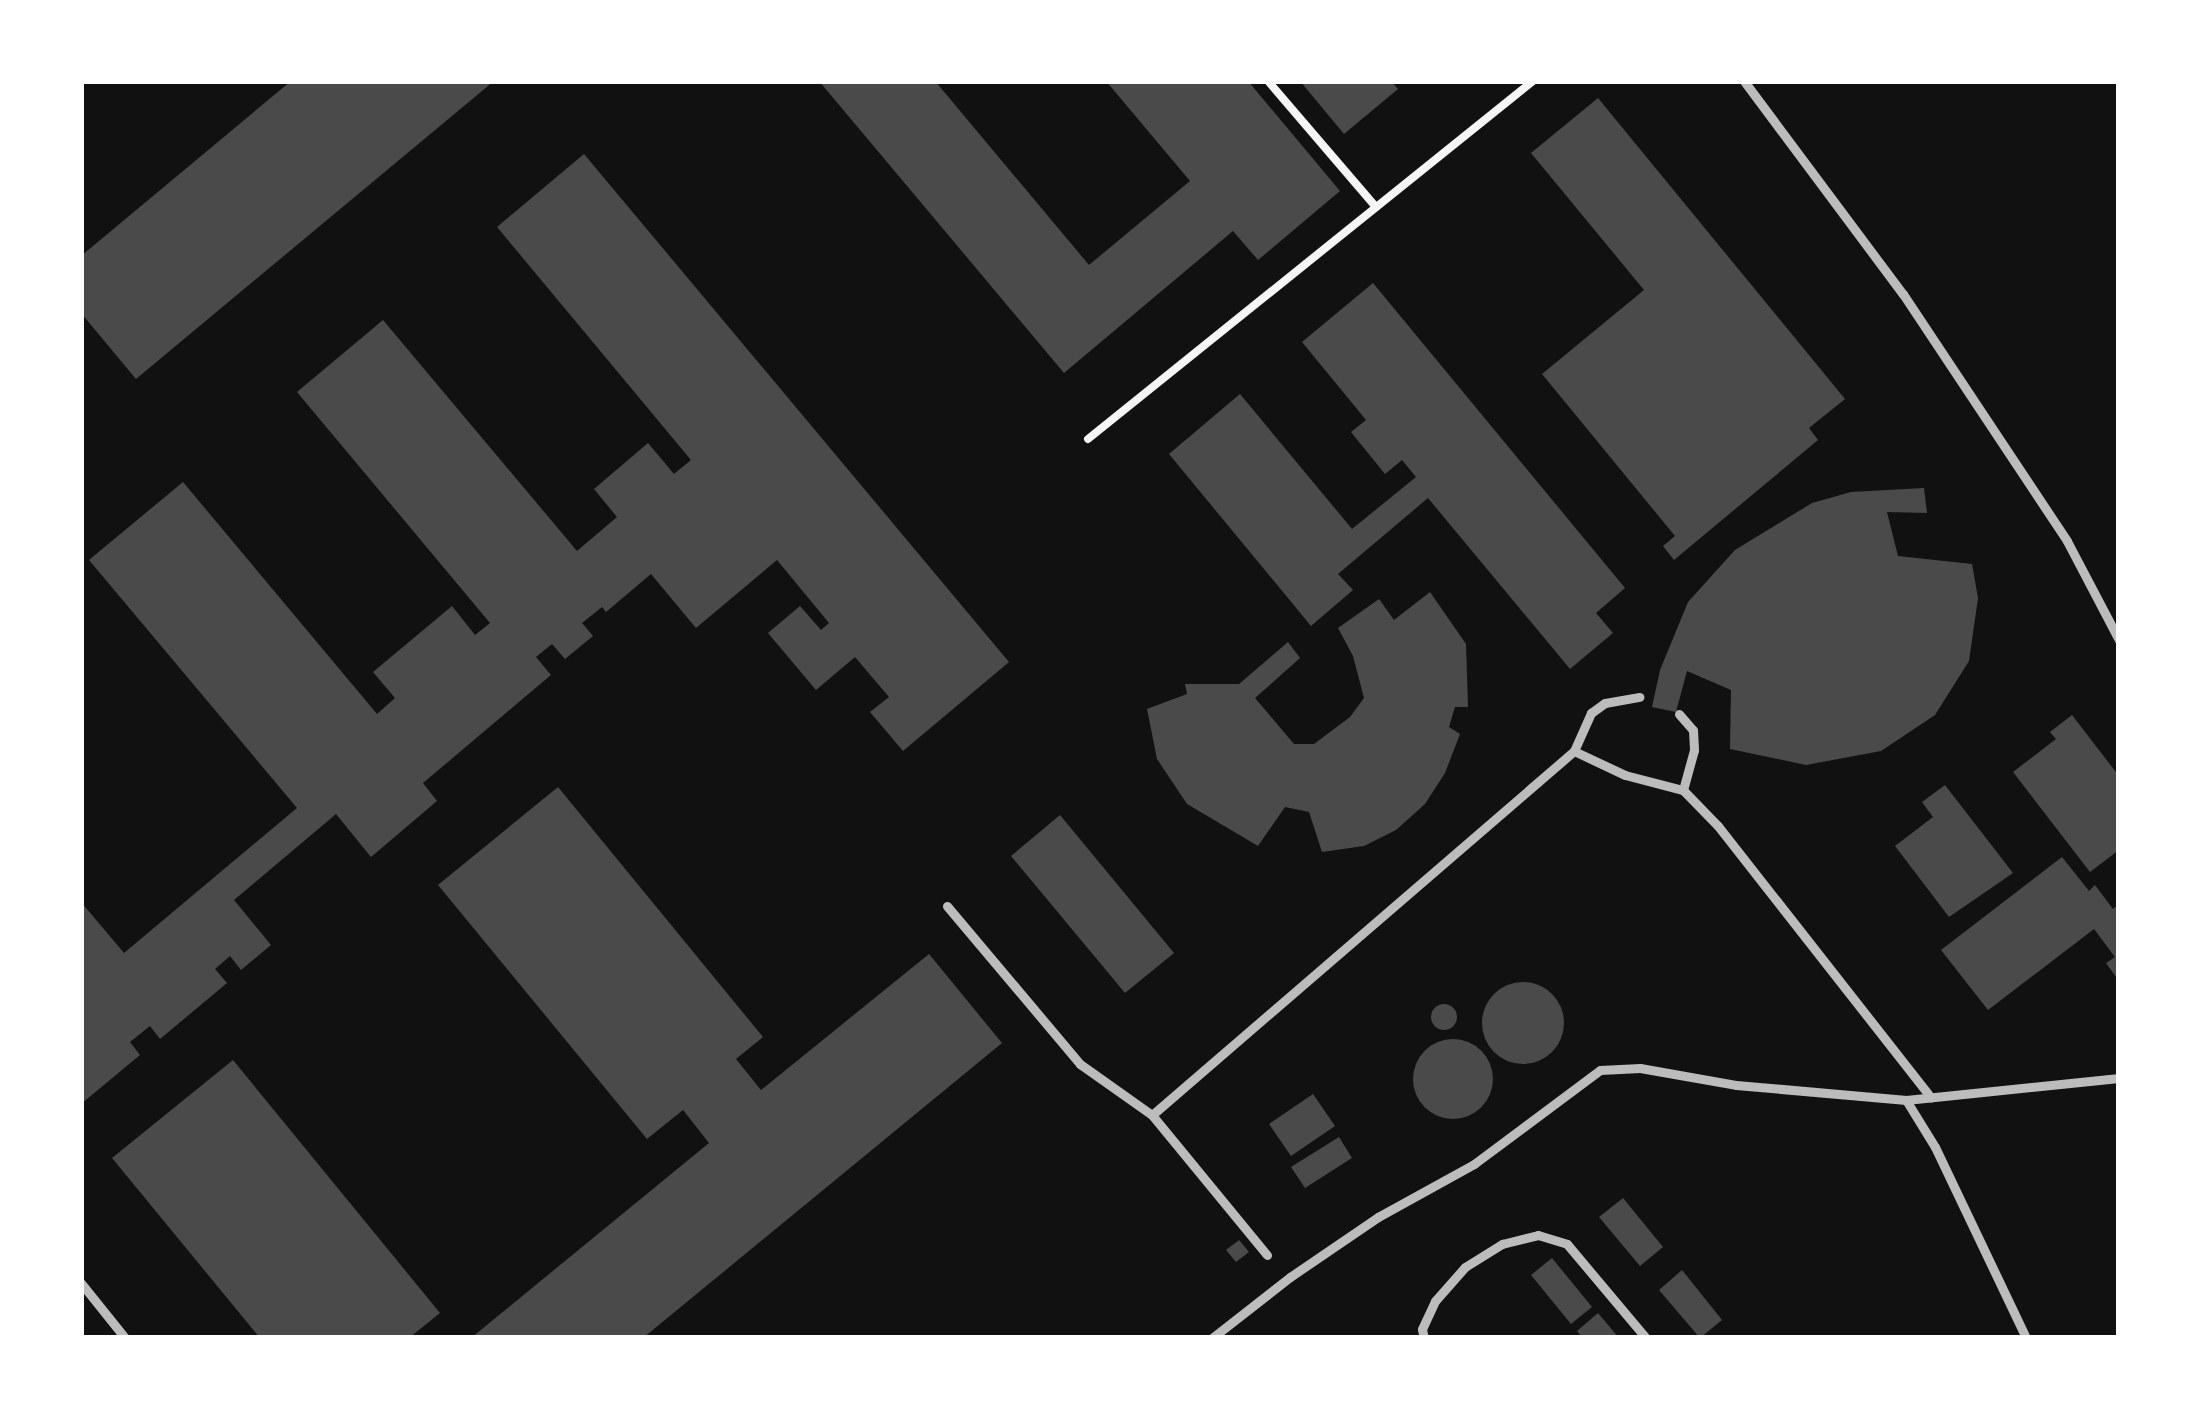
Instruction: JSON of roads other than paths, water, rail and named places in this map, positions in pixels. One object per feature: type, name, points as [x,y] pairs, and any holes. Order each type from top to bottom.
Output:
[{"type":"lane","points":[[1744,81],[1903,294],[2067,542],[2119,640]]},
{"type":"lane","points":[[1153,1115],[1574,751],[1591,713],[1605,703],[1639,697]]},
{"type":"lane","points":[[1679,714],[1693,730],[1691,770],[1683,790]]},
{"type":"lane","points":[[1574,751],[1624,775],[1683,790],[1718,826],[1931,1098]]},
{"type":"lane","points":[[947,906],[1080,1064],[1153,1115],[1267,1255]]},
{"type":"lane","points":[[1212,1338],[1289,1277],[1378,1217],[1474,1164],[1600,1070],[1640,1068],[1736,1085],[1906,1100],[2119,1078]]},
{"type":"lane","points":[[1906,1100],[1935,1148],[2026,1338]]},
{"type":"lane","points":[[1424,1338],[1435,1301],[1465,1267],[1502,1244],[1538,1234],[1567,1244],[1646,1338]]},
{"type":"lane","points":[[81,1283],[125,1338]]}]
